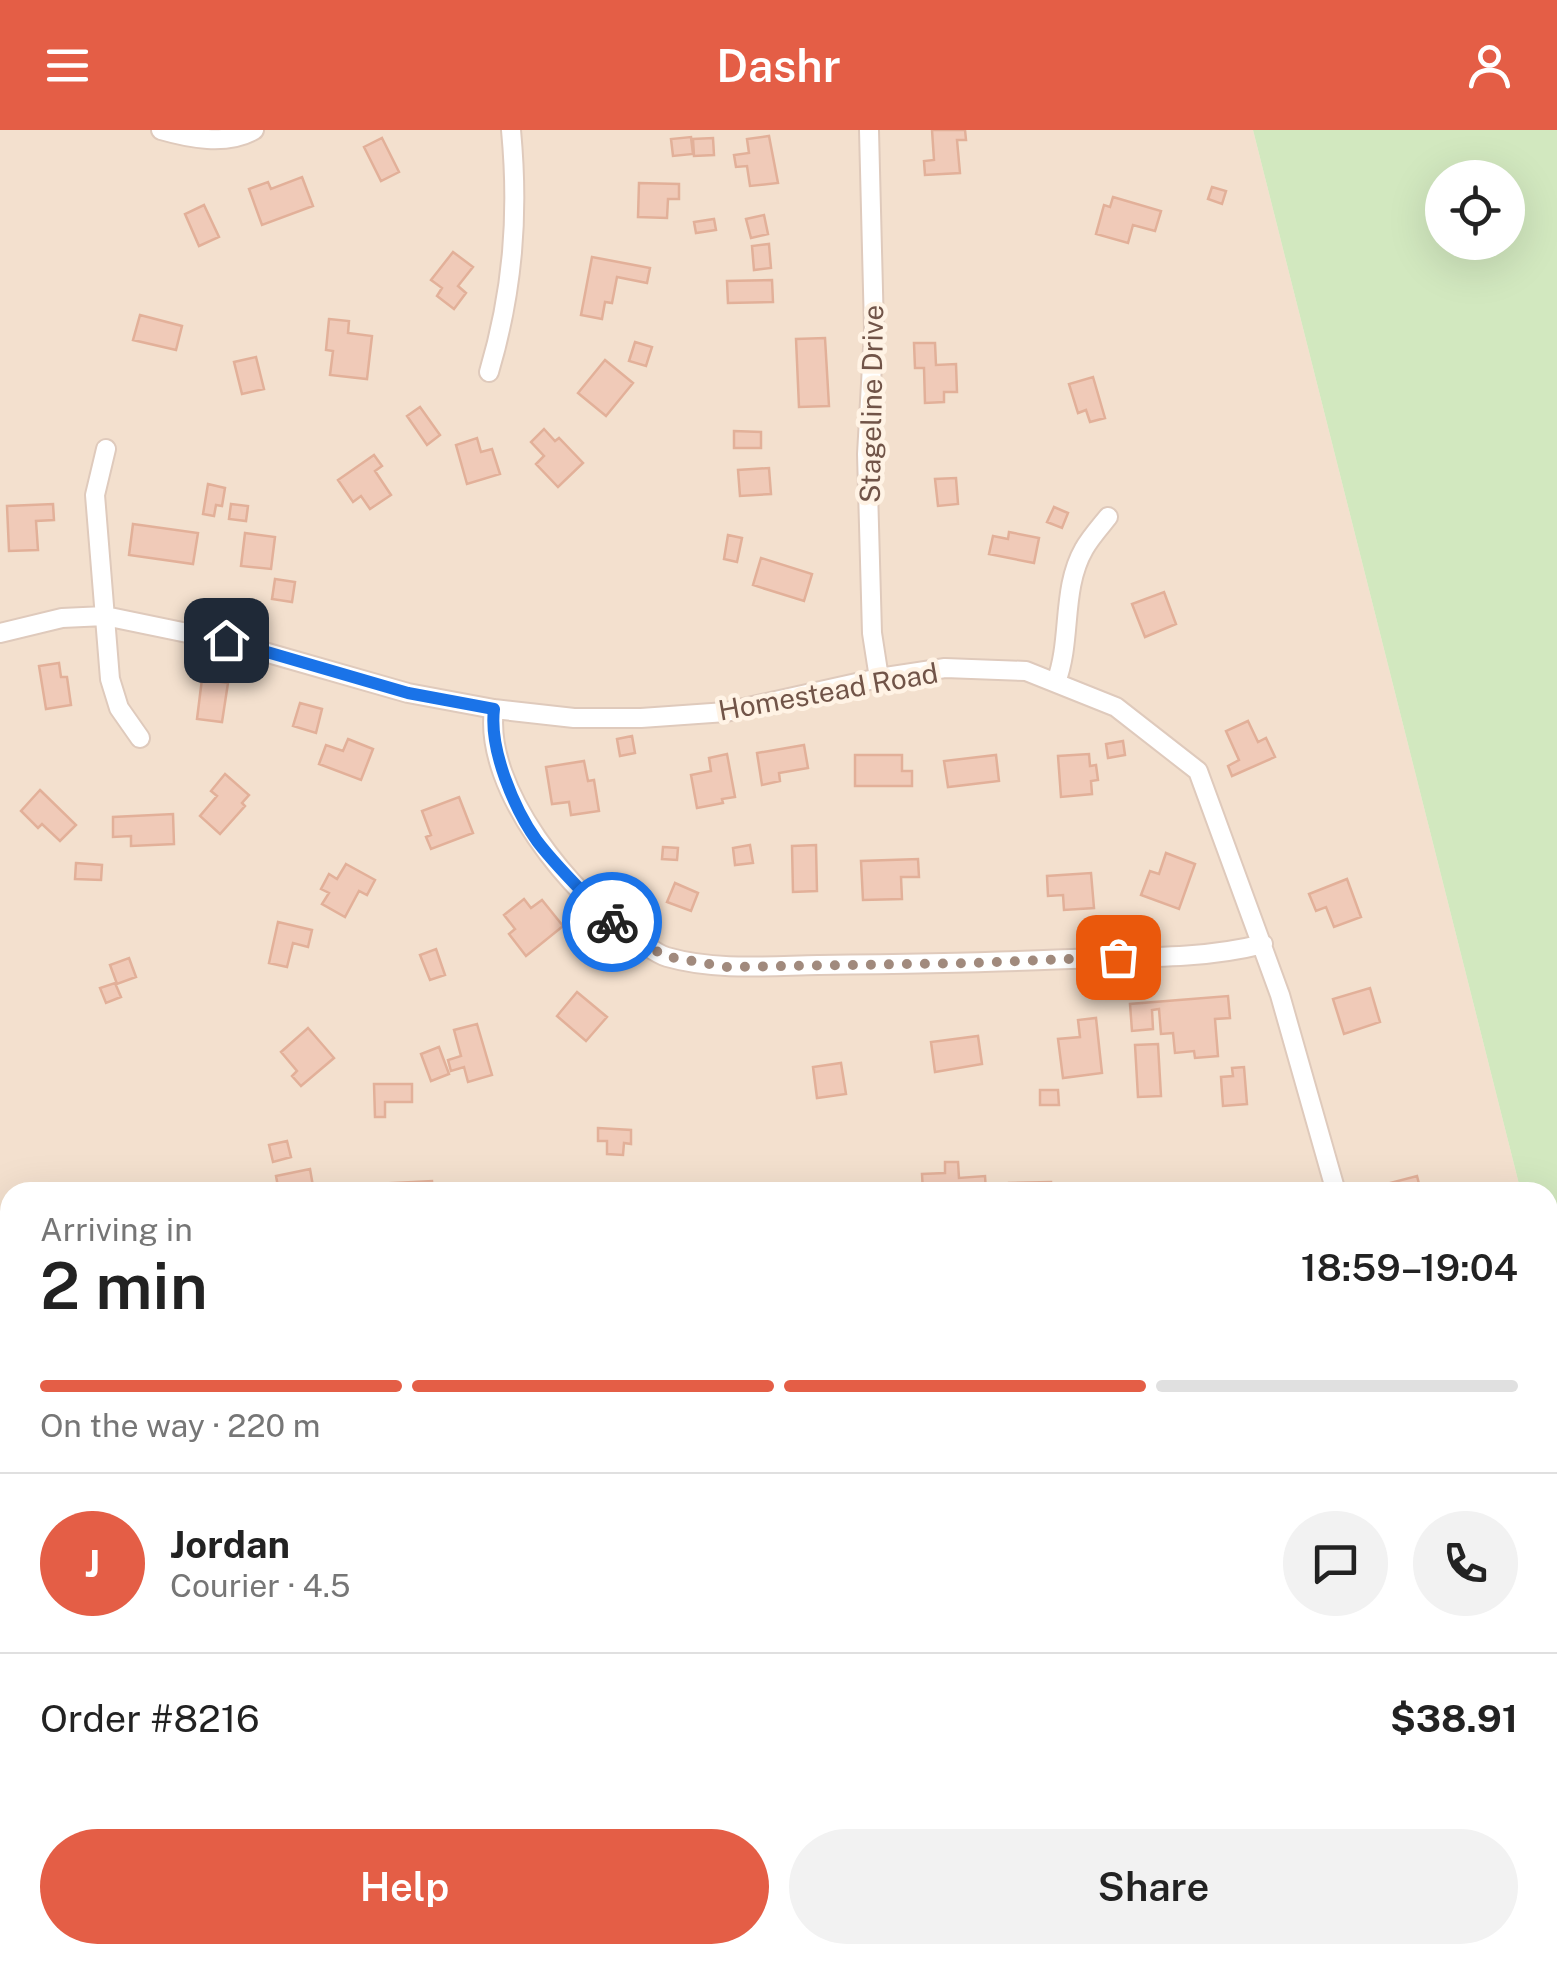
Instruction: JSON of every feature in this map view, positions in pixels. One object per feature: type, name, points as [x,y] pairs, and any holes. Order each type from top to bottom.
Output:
[{"type":"street","points":[[160,130],[206,140],[246,135],[254,130]]},
{"type":"street","points":[[489,372],[509,295],[515,247],[511,130]]},
{"type":"street","name":"Stageline Drive","points":[[869,130],[874,330],[867,454],[872,633],[880,678]]},
{"type":"street","points":[[106,448],[95,495],[110,679],[119,708],[140,738]]},
{"type":"street","points":[[1056,682],[1062,666],[1070,595],[1082,550],[1108,517]]},
{"type":"street","name":"Homestead Road","points":[[0,633],[62,618],[106,616],[226,640],[408,693],[494,709],[574,718],[726,712],[945,668],[1026,672],[1056,682],[1116,707],[1198,771],[1262,944],[1333,1182]]},
{"type":"street","points":[[494,709],[494,749],[536,840],[613,924],[664,956],[726,967],[972,963],[1192,954],[1262,944]]},
{"type":"shaded area","points":[[0,130],[1253,130],[1518,1182],[0,1182]]},
{"type":"green space","points":[[1253,130],[1557,130],[1557,1182],[1518,1182]]},
{"type":"building","points":[[932,130],[965,130],[966,140],[957,140],[960,173],[925,175],[924,161],[934,160]]},
{"type":"building","points":[[769,136],[778,183],[750,186],[747,166],[736,167],[734,155],[749,153],[747,139]]},
{"type":"building","points":[[691,137],[693,154],[673,156],[671,139]]},
{"type":"building","points":[[382,138],[399,172],[381,181],[364,147]]},
{"type":"building","points":[[713,138],[714,155],[694,156],[693,139]]},
{"type":"building","points":[[302,177],[313,206],[262,225],[249,189],[268,182],[271,189]]},
{"type":"building","points":[[639,183],[679,184],[679,199],[668,199],[667,218],[638,217]]},
{"type":"building","points":[[1212,187],[1226,191],[1222,204],[1208,199]]},
{"type":"building","points":[[1113,197],[1161,211],[1155,231],[1133,225],[1128,243],[1096,234],[1104,205],[1110,207]]},
{"type":"building","points":[[204,205],[219,237],[199,246],[185,214]]},
{"type":"building","points":[[764,215],[768,234],[751,238],[746,219]]},
{"type":"building","points":[[714,219],[716,230],[696,233],[694,222]]},
{"type":"building","points":[[769,244],[771,268],[754,270],[752,246]]},
{"type":"building","points":[[453,252],[473,267],[458,286],[466,293],[454,309],[437,296],[442,288],[431,280]]},
{"type":"building","points":[[592,257],[650,268],[647,283],[617,277],[612,303],[605,302],[602,319],[581,315]]},
{"type":"building","points":[[772,280],[773,302],[728,303],[727,281]]},
{"type":"building","points":[[140,315],[182,326],[176,350],[133,340]]},
{"type":"building","points":[[329,319],[349,321],[348,333],[372,336],[367,379],[330,375],[333,351],[326,350]]},
{"type":"building","points":[[825,338],[829,406],[799,407],[796,339]]},
{"type":"building","points":[[635,342],[652,347],[646,366],[629,361]]},
{"type":"building","points":[[914,343],[935,343],[936,365],[956,364],[957,392],[944,392],[944,402],[925,403],[924,368],[915,368]]},
{"type":"building","points":[[256,357],[264,389],[242,394],[234,362]]},
{"type":"building","points":[[605,360],[633,383],[606,416],[578,393]]},
{"type":"building","points":[[1093,377],[1105,418],[1090,422],[1086,410],[1078,413],[1069,384]]},
{"type":"building","points":[[420,407],[440,435],[427,445],[407,416]]},
{"type":"building","points":[[544,429],[555,441],[559,438],[583,463],[558,487],[536,464],[544,456],[531,442]]},
{"type":"building","points":[[734,431],[761,432],[761,448],[734,448]]},
{"type":"building","points":[[477,438],[481,452],[492,449],[500,474],[467,484],[456,445]]},
{"type":"building","points":[[374,455],[382,466],[375,471],[391,495],[370,509],[361,496],[353,502],[338,480]]},
{"type":"building","points":[[769,468],[771,494],[740,496],[738,470]]},
{"type":"building","points":[[956,478],[958,504],[938,506],[935,479]]},
{"type":"building","points":[[208,484],[225,488],[222,506],[216,505],[214,516],[203,514]]},
{"type":"building","points":[[53,504],[54,520],[36,521],[38,550],[9,551],[7,506]]},
{"type":"building","points":[[231,504],[248,506],[246,521],[229,519]]},
{"type":"building","points":[[1054,507],[1068,513],[1062,528],[1047,522]]},
{"type":"building","points":[[133,524],[198,533],[193,564],[129,555]]},
{"type":"building","points":[[1009,532],[1039,538],[1034,563],[989,554],[993,536],[1008,539]]},
{"type":"building","points":[[245,533],[275,537],[271,569],[241,566]]},
{"type":"building","points":[[728,535],[742,538],[737,562],[724,559]]},
{"type":"building","points":[[761,558],[812,574],[804,601],[753,585]]},
{"type":"building","points":[[275,579],[295,582],[292,602],[272,599]]},
{"type":"building","points":[[1164,592],[1176,624],[1145,637],[1132,604]]},
{"type":"building","points":[[59,663],[61,677],[67,677],[71,705],[46,709],[39,666]]},
{"type":"building","points":[[202,679],[228,683],[222,722],[197,719]]},
{"type":"building","points":[[300,703],[322,709],[316,733],[293,726]]},
{"type":"building","points":[[1248,721],[1258,742],[1266,738],[1275,757],[1232,776],[1228,766],[1239,760],[1226,731]]},
{"type":"building","points":[[632,736],[635,753],[620,756],[617,739]]},
{"type":"building","points":[[348,739],[373,749],[361,780],[319,764],[326,745],[343,751]]},
{"type":"building","points":[[1123,741],[1125,755],[1108,758],[1106,744]]},
{"type":"building","points":[[804,745],[808,768],[779,773],[780,781],[762,785],[757,753]]},
{"type":"building","points":[[727,754],[735,797],[697,808],[691,775],[711,771],[709,758]]},
{"type":"building","points":[[1089,754],[1090,766],[1096,765],[1098,780],[1091,781],[1092,794],[1061,797],[1058,756]]},
{"type":"building","points":[[855,755],[902,755],[902,771],[912,771],[912,786],[855,786]]},
{"type":"building","points":[[996,755],[999,781],[948,787],[944,761]]},
{"type":"building","points":[[584,761],[588,781],[594,780],[599,811],[571,815],[569,802],[552,804],[546,767]]},
{"type":"building","points":[[225,774],[249,795],[242,803],[245,806],[220,834],[200,816],[217,796],[211,791]]},
{"type":"building","points":[[40,790],[76,825],[60,841],[42,824],[38,828],[21,811]]},
{"type":"building","points":[[459,797],[473,833],[431,849],[426,837],[431,835],[422,811]]},
{"type":"building","points":[[173,814],[174,844],[131,846],[131,836],[113,837],[113,817]]},
{"type":"building","points":[[750,845],[753,863],[735,865],[733,848]]},
{"type":"building","points":[[816,845],[817,891],[793,892],[792,846]]},
{"type":"building","points":[[663,847],[678,848],[677,860],[662,859]]},
{"type":"building","points":[[1166,853],[1195,864],[1179,909],[1141,895],[1150,871],[1159,874]]},
{"type":"building","points":[[918,859],[919,877],[901,877],[902,899],[863,900],[861,861]]},
{"type":"building","points":[[76,863],[102,865],[101,880],[75,879]]},
{"type":"building","points":[[346,864],[375,880],[367,895],[359,891],[345,917],[322,904],[329,893],[321,889],[329,874],[337,879]]},
{"type":"building","points":[[1091,873],[1094,908],[1064,910],[1063,895],[1048,896],[1047,876]]},
{"type":"building","points":[[1347,879],[1361,917],[1334,927],[1326,907],[1316,911],[1309,894]]},
{"type":"building","points":[[675,883],[698,893],[691,911],[667,902]]},
{"type":"building","points":[[524,899],[531,908],[542,900],[563,926],[526,956],[509,934],[515,929],[504,915]]},
{"type":"building","points":[[278,922],[312,930],[308,947],[293,943],[287,967],[269,963]]},
{"type":"building","points":[[436,949],[445,975],[430,980],[420,955]]},
{"type":"building","points":[[129,958],[136,977],[117,984],[110,965]]},
{"type":"building","points":[[115,983],[121,997],[106,1003],[100,988]]},
{"type":"building","points":[[1370,988],[1380,1022],[1344,1034],[1333,999]]},
{"type":"building","points":[[577,992],[607,1017],[586,1041],[557,1016]]},
{"type":"building","points":[[1228,996],[1230,1018],[1215,1019],[1218,1056],[1195,1058],[1194,1051],[1175,1053],[1173,1033],[1161,1034],[1159,1009],[1152,1010],[1153,1029],[1132,1031],[1130,1004]]},
{"type":"building","points":[[1096,1018],[1102,1073],[1063,1078],[1058,1039],[1080,1037],[1078,1020]]},
{"type":"building","points":[[477,1024],[492,1075],[468,1082],[464,1067],[451,1071],[448,1060],[461,1056],[454,1030]]},
{"type":"building","points":[[308,1028],[334,1058],[301,1086],[292,1076],[297,1071],[281,1052]]},
{"type":"building","points":[[978,1036],[982,1064],[935,1072],[931,1042]]},
{"type":"building","points":[[1158,1044],[1161,1096],[1138,1097],[1135,1045]]},
{"type":"building","points":[[439,1047],[449,1074],[431,1081],[421,1054]]},
{"type":"building","points":[[841,1063],[846,1094],[817,1098],[813,1067]]},
{"type":"building","points":[[1244,1067],[1247,1104],[1223,1106],[1221,1077],[1233,1076],[1232,1068]]},
{"type":"building","points":[[374,1084],[412,1084],[412,1102],[385,1102],[385,1117],[375,1117]]},
{"type":"building","points":[[1040,1090],[1058,1090],[1059,1105],[1040,1105]]},
{"type":"building","points":[[598,1128],[631,1130],[631,1144],[624,1143],[623,1155],[607,1154],[607,1141],[598,1141]]},
{"type":"building","points":[[287,1141],[291,1157],[273,1162],[269,1145]]},
{"type":"building","points":[[945,1162],[958,1162],[959,1178],[985,1176],[985,1182],[922,1182],[922,1174],[945,1173]]},
{"type":"building","points":[[310,1169],[312,1182],[277,1182],[276,1176]]},
{"type":"building","points":[[1417,1176],[1418,1182],[1394,1182]]},
{"type":"way so far","points":[[612,922],[664,956],[726,967],[1118,957]]},
{"type":"route","points":[[226,640],[408,693],[494,709],[494,749],[536,840],[612,922]]}]
